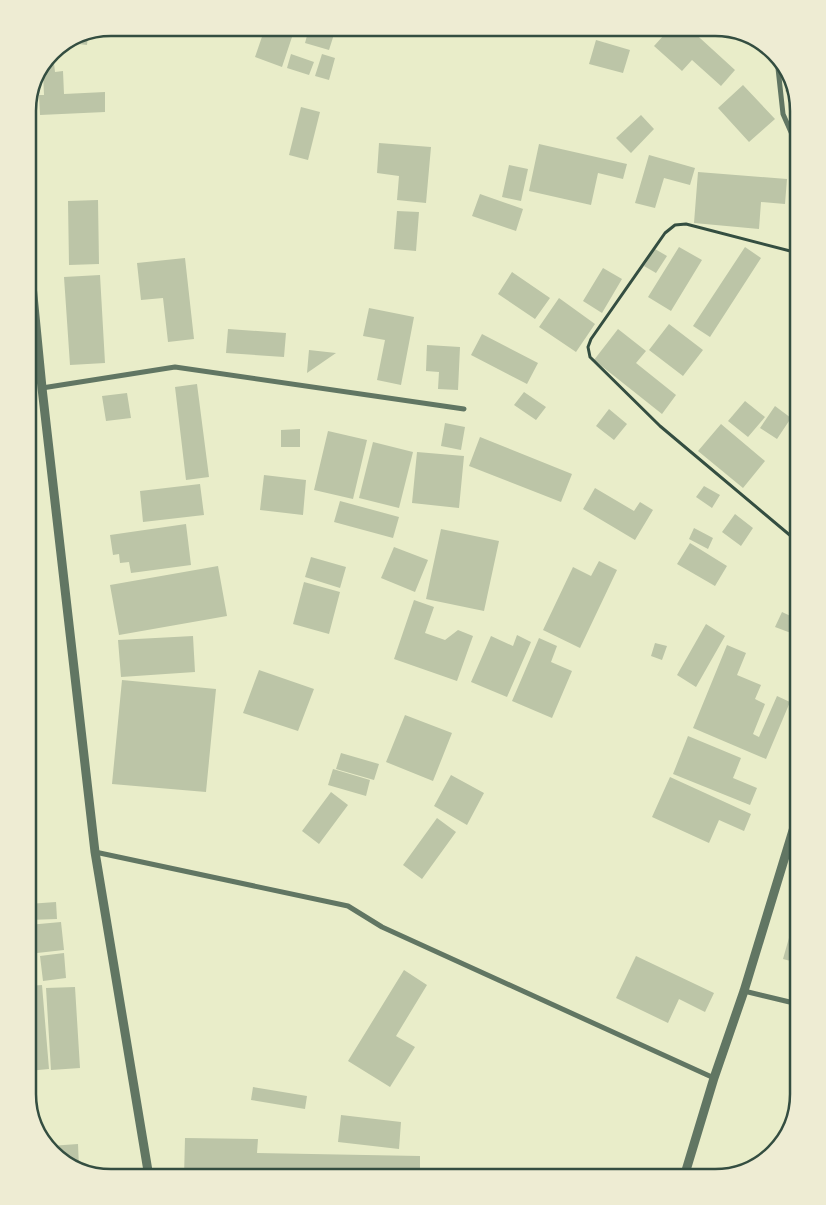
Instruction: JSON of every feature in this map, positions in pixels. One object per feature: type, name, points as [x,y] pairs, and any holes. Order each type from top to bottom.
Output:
[{"type":"street","points":[[778,72],[783,114],[790,130]]},
{"type":"street","points":[[36,327],[95,852],[149,1169]]},
{"type":"street","points":[[42,388],[174,366],[464,408]]},
{"type":"street","points":[[687,1169],[790,840]]},
{"type":"street","points":[[95,852],[348,906],[382,927],[714,1078]]},
{"type":"street","points":[[744,991],[790,1002]]},
{"type":"path","points":[[790,251],[686,224],[675,225],[665,232],[588,347],[590,357],[660,426],[790,535]]},
{"type":"building","points":[[262,36],[292,36],[282,67],[255,57]]},
{"type":"building","points":[[307,36],[333,36],[329,50],[305,43]]},
{"type":"building","points":[[663,36],[698,36],[735,70],[721,86],[692,60],[682,71],[654,46]]},
{"type":"building","points":[[596,40],[630,50],[623,73],[589,64]]},
{"type":"building","points":[[87,41],[87,45],[79,44]]},
{"type":"building","points":[[291,54],[314,62],[309,75],[287,68]]},
{"type":"building","points":[[322,54],[335,58],[329,80],[315,76]]},
{"type":"building","points":[[54,64],[55,72],[63,71],[64,94],[105,92],[105,112],[40,115],[39,95],[44,95],[43,80]]},
{"type":"building","points":[[743,85],[775,119],[749,142],[718,108]]},
{"type":"building","points":[[301,107],[320,112],[308,160],[289,155]]},
{"type":"building","points":[[641,115],[654,129],[631,153],[616,138]]},
{"type":"building","points":[[379,143],[431,147],[426,203],[397,200],[399,176],[377,173]]},
{"type":"building","points":[[539,144],[627,164],[623,179],[598,173],[591,205],[529,191]]},
{"type":"building","points":[[649,155],[695,168],[690,185],[664,178],[655,208],[635,203]]},
{"type":"building","points":[[509,165],[528,169],[521,201],[502,197]]},
{"type":"building","points":[[698,172],[787,179],[785,204],[761,202],[759,229],[694,223]]},
{"type":"building","points":[[480,194],[523,209],[516,231],[472,216]]},
{"type":"building","points":[[98,200],[99,264],[69,265],[68,201]]},
{"type":"building","points":[[397,211],[419,212],[416,251],[394,249]]},
{"type":"building","points":[[679,247],[702,260],[671,311],[648,297]]},
{"type":"building","points":[[745,247],[761,258],[710,337],[693,326]]},
{"type":"building","points":[[655,249],[667,256],[656,273],[644,266]]},
{"type":"building","points":[[185,258],[194,339],[168,342],[163,298],[141,300],[137,263]]},
{"type":"building","points":[[603,268],[622,279],[602,313],[583,301]]},
{"type":"building","points":[[512,272],[550,298],[535,319],[498,294]]},
{"type":"building","points":[[100,275],[105,363],[70,365],[64,277]]},
{"type":"building","points":[[559,298],[595,324],[576,352],[539,327]]},
{"type":"building","points":[[369,308],[414,317],[401,385],[377,380],[385,340],[363,336]]},
{"type":"building","points":[[669,324],[703,350],[683,376],[649,350]]},
{"type":"building","points":[[228,329],[286,333],[284,357],[226,353]]},
{"type":"building","points":[[618,329],[646,351],[636,363],[676,395],[662,414],[594,360]]},
{"type":"building","points":[[482,334],[538,363],[527,384],[471,355]]},
{"type":"building","points":[[427,345],[460,347],[458,390],[438,389],[439,372],[426,371]]},
{"type":"building","points":[[309,350],[336,353],[307,373]]},
{"type":"building","points":[[197,384],[209,477],[186,480],[175,387]]},
{"type":"building","points":[[524,392],[546,407],[536,420],[514,405]]},
{"type":"building","points":[[127,393],[131,418],[106,421],[102,396]]},
{"type":"building","points":[[745,401],[765,417],[748,437],[728,421]]},
{"type":"building","points":[[775,406],[790,417],[777,439],[760,428]]},
{"type":"building","points":[[609,409],[627,424],[614,440],[596,426]]},
{"type":"building","points":[[445,423],[465,427],[461,450],[441,446]]},
{"type":"building","points":[[721,424],[765,461],[743,488],[698,451]]},
{"type":"building","points":[[300,429],[300,447],[281,447],[281,430]]},
{"type":"building","points":[[328,431],[367,440],[353,499],[314,490]]},
{"type":"building","points":[[480,437],[572,474],[561,502],[469,466]]},
{"type":"building","points":[[373,442],[413,452],[399,508],[359,498]]},
{"type":"building","points":[[417,452],[464,456],[459,508],[412,503]]},
{"type":"building","points":[[264,475],[306,480],[303,515],[260,510]]},
{"type":"building","points":[[200,484],[204,515],[143,522],[140,491]]},
{"type":"building","points":[[704,486],[720,495],[712,508],[696,497]]},
{"type":"building","points":[[595,488],[634,511],[640,502],[653,510],[635,540],[583,509]]},
{"type":"building","points":[[340,501],[399,517],[393,538],[334,522]]},
{"type":"building","points":[[735,514],[753,528],[741,546],[722,532]]},
{"type":"building","points":[[186,524],[191,565],[131,573],[129,562],[120,563],[119,554],[113,555],[110,535]]},
{"type":"building","points":[[694,528],[713,538],[708,549],[689,539]]},
{"type":"building","points":[[441,529],[499,541],[484,611],[426,599]]},
{"type":"building","points":[[690,543],[727,566],[715,586],[677,564]]},
{"type":"building","points":[[394,547],[428,560],[415,592],[381,578]]},
{"type":"building","points":[[311,557],[346,567],[340,588],[305,577]]},
{"type":"building","points":[[599,561],[617,570],[580,648],[543,630],[573,567],[591,576]]},
{"type":"building","points":[[218,566],[227,616],[119,635],[110,585]]},
{"type":"building","points":[[304,582],[340,592],[329,634],[293,624]]},
{"type":"building","points":[[414,600],[434,607],[425,633],[445,640],[458,630],[473,636],[457,681],[394,659]]},
{"type":"building","points":[[782,612],[790,616],[790,633],[775,627]]},
{"type":"building","points":[[706,624],[725,636],[696,687],[677,675]]},
{"type":"building","points":[[517,635],[531,642],[507,697],[471,682],[491,636],[513,646]]},
{"type":"building","points":[[193,636],[195,672],[121,677],[118,640]]},
{"type":"building","points":[[539,638],[557,646],[551,662],[572,671],[552,718],[512,701]]},
{"type":"building","points":[[655,643],[667,646],[662,660],[651,656]]},
{"type":"building","points":[[727,645],[746,653],[737,675],[761,685],[755,699],[765,704],[753,734],[759,737],[777,696],[790,702],[766,759],[693,728]]},
{"type":"building","points":[[259,670],[314,689],[298,731],[243,713]]},
{"type":"building","points":[[122,680],[216,689],[206,792],[112,784]]},
{"type":"building","points":[[405,715],[452,733],[433,781],[386,762]]},
{"type":"building","points":[[688,736],[741,758],[733,778],[757,788],[750,805],[673,774]]},
{"type":"building","points":[[341,753],[379,764],[374,780],[336,769]]},
{"type":"building","points":[[333,769],[370,780],[366,796],[328,785]]},
{"type":"building","points":[[451,775],[484,793],[467,825],[434,806]]},
{"type":"building","points":[[670,777],[751,814],[744,831],[719,820],[709,843],[652,817]]},
{"type":"building","points":[[331,792],[348,805],[319,844],[302,831]]},
{"type":"building","points":[[437,818],[456,832],[422,879],[403,865]]},
{"type":"building","points":[[56,902],[57,919],[36,920],[36,903]]},
{"type":"building","points":[[61,922],[64,950],[36,953],[36,924]]},
{"type":"building","points":[[790,934],[790,961],[783,959]]},
{"type":"building","points":[[64,953],[66,978],[43,981],[40,956]]},
{"type":"building","points":[[636,956],[714,993],[705,1012],[679,999],[668,1023],[616,998]]},
{"type":"building","points":[[404,970],[427,985],[396,1036],[415,1047],[390,1087],[348,1061]]},
{"type":"building","points":[[36,985],[42,985],[49,1069],[36,1070]]},
{"type":"building","points":[[75,987],[80,1068],[51,1070],[46,988]]},
{"type":"building","points":[[253,1087],[307,1096],[305,1109],[251,1100]]},
{"type":"building","points":[[341,1115],[401,1122],[399,1149],[338,1142]]},
{"type":"building","points":[[185,1138],[258,1139],[257,1153],[420,1156],[420,1169],[184,1169]]},
{"type":"building","points":[[78,1144],[79,1161],[74,1159],[57,1146]]}]
